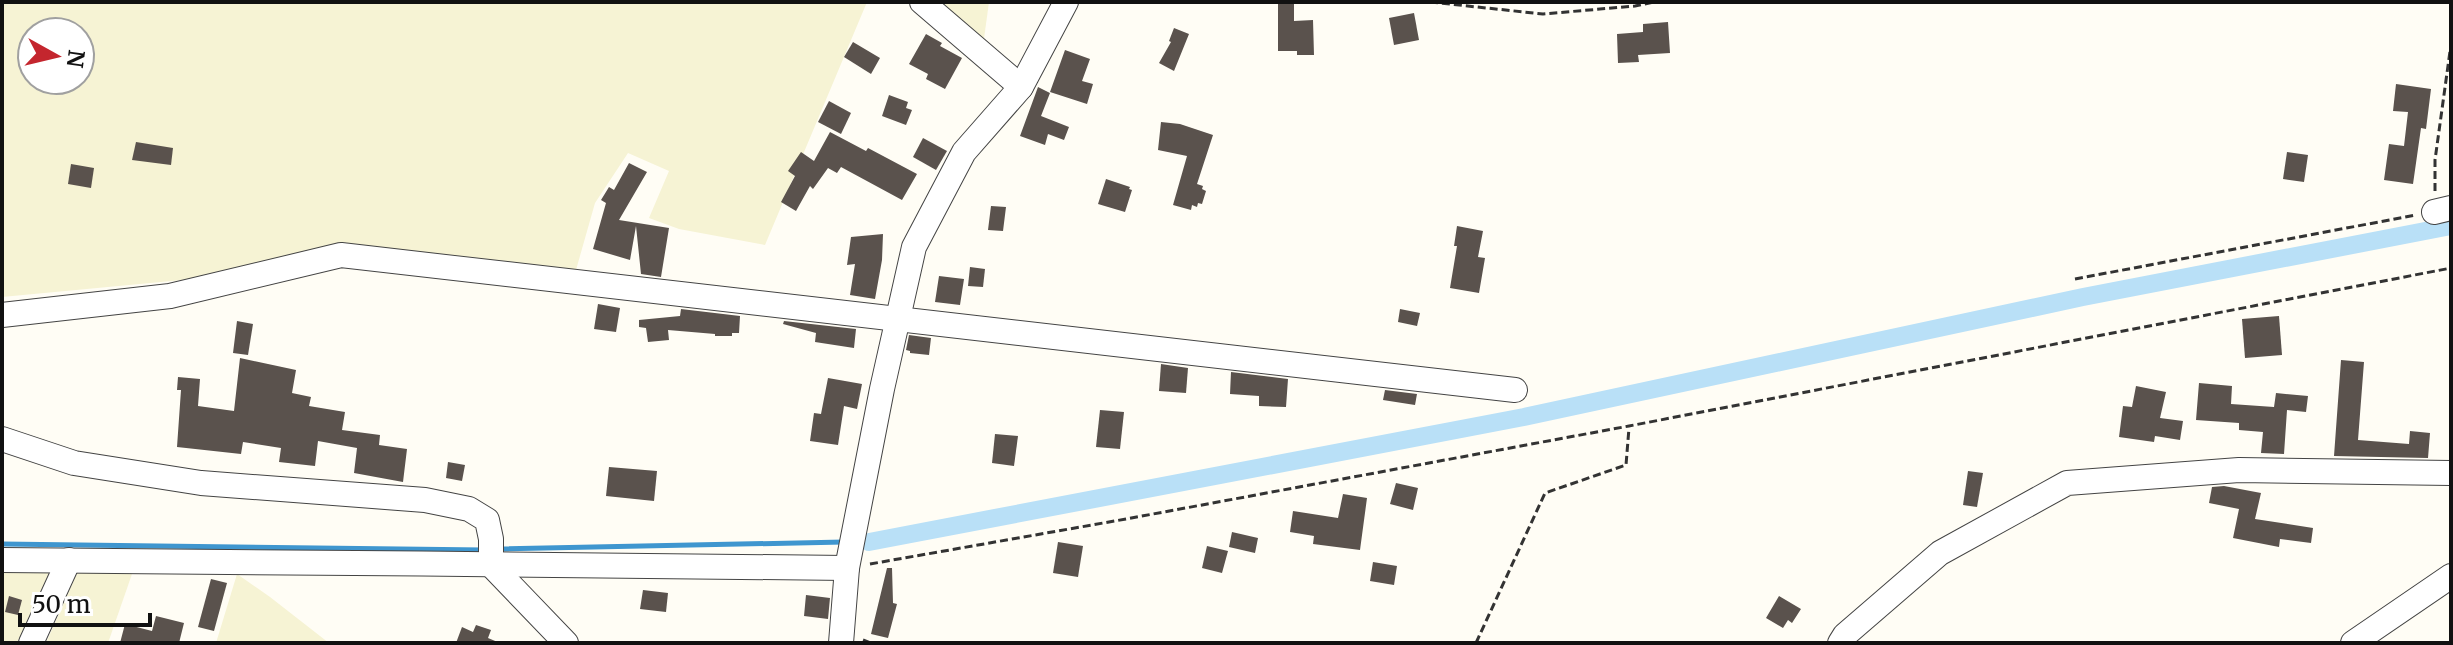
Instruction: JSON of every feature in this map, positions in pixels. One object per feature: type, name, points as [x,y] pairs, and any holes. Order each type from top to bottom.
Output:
[{"type":"street","points":[[922,2],[1021,87]]},
{"type":"street","points":[[841,643],[850,551],[914,247],[964,152],[1021,87],[1066,2]]},
{"type":"street","points":[[2,315],[170,296],[341,255],[1515,390]]},
{"type":"street","points":[[2,439],[74,463],[201,483],[425,500],[469,509],[487,520],[491,555],[566,643]]},
{"type":"street","points":[[1840,643],[1845,635],[1940,553],[2067,483],[2239,470],[2451,473]]},
{"type":"street","points":[[2,560],[292,561],[491,555],[850,551]]},
{"type":"street","points":[[31,643],[69,560]]},
{"type":"street","points":[[2353,643],[2451,576]]},
{"type":"path","points":[[1430,2],[1543,14],[1654,2]]},
{"type":"path","points":[[2075,279],[2443,210],[2435,160],[2451,44]]},
{"type":"path","points":[[850,551],[1142,517],[2451,268]]},
{"type":"path","points":[[1476,643],[1545,493],[1626,465],[1629,426]]},
{"type":"shaded area","points":[[2,2],[867,2],[765,245],[679,229],[649,218],[669,171],[628,153],[595,203],[576,270],[341,251],[182,280],[2,297]]},
{"type":"shaded area","points":[[931,2],[989,2],[983,46]]},
{"type":"shaded area","points":[[2,571],[49,573],[17,643],[2,643]]},
{"type":"shaded area","points":[[78,571],[132,574],[108,643],[46,643]]},
{"type":"shaded area","points":[[237,574],[270,597],[329,643],[216,643]]},
{"type":"building","points":[[1278,3],[1294,3],[1294,21],[1313,20],[1314,55],[1278,51]]},
{"type":"building","points":[[1414,13],[1419,40],[1394,45],[1389,18]]},
{"type":"building","points":[[1668,22],[1670,53],[1638,55],[1639,62],[1618,63],[1617,34],[1643,32],[1643,24]]},
{"type":"building","points":[[1174,28],[1189,34],[1174,71],[1159,63],[1171,42]]},
{"type":"building","points":[[926,34],[962,58],[945,89],[926,79],[928,74],[909,64]]},
{"type":"building","points":[[853,42],[880,58],[871,74],[844,57]]},
{"type":"building","points":[[1065,50],[1090,59],[1082,81],[1093,84],[1087,104],[1050,92]]},
{"type":"building","points":[[2396,84],[2431,89],[2426,129],[2421,128],[2413,184],[2384,180],[2389,144],[2404,146],[2408,112],[2393,111]]},
{"type":"building","points":[[1038,87],[1050,93],[1041,116],[1069,127],[1064,140],[1048,134],[1045,145],[1020,136]]},
{"type":"building","points":[[889,95],[908,102],[906,108],[912,110],[906,125],[882,116]]},
{"type":"building","points":[[829,101],[851,113],[841,134],[818,122]]},
{"type":"building","points":[[1161,122],[1180,124],[1213,135],[1197,184],[1206,191],[1202,204],[1198,203],[1197,207],[1192,205],[1191,210],[1173,205],[1187,156],[1158,150]]},
{"type":"building","points":[[830,132],[917,174],[902,200],[841,167],[837,173],[828,168],[813,189],[810,186],[796,211],[781,202],[795,176],[788,171],[801,152],[814,161]]},
{"type":"building","points":[[923,138],[947,151],[936,170],[913,157]]},
{"type":"building","points":[[136,142],[173,148],[171,165],[132,160]]},
{"type":"building","points":[[2287,152],[2308,155],[2304,182],[2283,179]]},
{"type":"building","points":[[629,163],[647,172],[619,220],[669,228],[661,277],[641,274],[636,226],[630,260],[593,249],[606,203],[601,200],[609,187],[614,190]]},
{"type":"building","points":[[71,164],[94,168],[91,188],[68,184]]},
{"type":"building","points":[[1106,179],[1132,190],[1125,212],[1098,204]]},
{"type":"building","points":[[991,206],[1006,207],[1003,231],[988,230]]},
{"type":"building","points":[[1457,226],[1483,231],[1478,257],[1485,258],[1479,293],[1450,288]]},
{"type":"building","points":[[883,234],[875,299],[850,295],[855,264],[847,265],[851,237]]},
{"type":"building","points":[[970,267],[985,269],[983,287],[968,286]]},
{"type":"building","points":[[939,276],[964,279],[960,305],[935,302]]},
{"type":"building","points":[[598,304],[620,308],[616,332],[594,329]]},
{"type":"building","points":[[681,309],[740,316],[739,333],[715,336],[668,330],[669,340],[648,342],[646,328],[639,327],[639,320],[680,316]]},
{"type":"building","points":[[1400,309],[1420,313],[1417,326],[1398,322]]},
{"type":"building","points":[[2279,316],[2282,355],[2245,358],[2242,319]]},
{"type":"building","points":[[237,321],[253,324],[248,355],[233,353]]},
{"type":"building","points":[[784,321],[856,329],[854,348],[815,342],[816,333],[783,324]]},
{"type":"building","points":[[909,335],[931,338],[929,355],[906,350]]},
{"type":"building","points":[[240,358],[296,370],[292,393],[311,397],[309,406],[345,412],[342,430],[380,435],[379,445],[407,449],[403,482],[354,473],[357,448],[318,441],[315,466],[279,462],[281,448],[243,442],[241,454],[177,447],[181,390],[177,390],[178,377],[200,379],[198,406],[234,411]]},
{"type":"building","points":[[2341,360],[2364,362],[2358,440],[2409,444],[2410,431],[2430,433],[2428,458],[2334,456]]},
{"type":"building","points":[[1161,364],[1188,368],[1186,393],[1159,391]]},
{"type":"building","points":[[1231,372],[1288,379],[1286,407],[1259,406],[1259,396],[1230,394]]},
{"type":"building","points":[[828,378],[862,384],[857,409],[844,406],[838,445],[810,441],[814,413],[821,414]]},
{"type":"building","points":[[2199,383],[2232,386],[2231,404],[2274,407],[2276,393],[2308,396],[2306,412],[2287,410],[2284,454],[2261,453],[2263,432],[2239,430],[2239,423],[2196,420]]},
{"type":"building","points":[[2136,386],[2166,392],[2160,418],[2183,421],[2180,440],[2155,436],[2154,442],[2119,437],[2123,406],[2132,407]]},
{"type":"building","points":[[1385,390],[1417,394],[1415,405],[1383,400]]},
{"type":"building","points":[[1100,410],[1124,412],[1120,449],[1096,447]]},
{"type":"building","points":[[995,434],[1018,436],[1014,466],[992,463]]},
{"type":"building","points":[[448,462],[465,465],[462,481],[446,478]]},
{"type":"building","points":[[609,467],[657,471],[654,501],[606,496]]},
{"type":"building","points":[[1968,471],[1983,473],[1977,507],[1963,505]]},
{"type":"building","points":[[1396,483],[1418,488],[1413,510],[1390,504]]},
{"type":"building","points":[[2224,486],[2261,493],[2255,519],[2313,528],[2311,543],[2280,539],[2279,547],[2233,538],[2239,509],[2209,503],[2212,487]]},
{"type":"building","points":[[1343,494],[1367,498],[1360,550],[1313,544],[1314,536],[1290,532],[1293,511],[1338,518]]},
{"type":"building","points":[[1232,532],[1258,538],[1255,553],[1229,547]]},
{"type":"building","points":[[1058,542],[1083,546],[1078,577],[1053,573]]},
{"type":"building","points":[[1207,546],[1228,551],[1222,573],[1202,568]]},
{"type":"building","points":[[1373,562],[1397,566],[1394,585],[1370,581]]},
{"type":"building","points":[[887,568],[892,568],[893,603],[897,604],[888,638],[871,634]]},
{"type":"building","points":[[211,579],[227,583],[214,631],[198,627]]},
{"type":"building","points":[[643,590],[668,593],[666,612],[640,609]]},
{"type":"building","points":[[806,595],[830,598],[828,619],[804,616]]},
{"type":"building","points":[[9,596],[22,600],[18,615],[5,612]]},
{"type":"building","points":[[1779,596],[1801,609],[1792,623],[1788,620],[1783,628],[1766,618]]},
{"type":"building","points":[[156,616],[184,623],[179,643],[120,643],[125,624],[152,631]]},
{"type":"building","points":[[476,625],[491,630],[488,638],[500,643],[456,643],[462,627],[473,632]]},
{"type":"waterway","points":[[869,542],[1524,417],[2083,297],[2451,226]]},
{"type":"waterway","points":[[498,549],[844,542]]},
{"type":"waterway","points":[[2,544],[484,550]]}]
